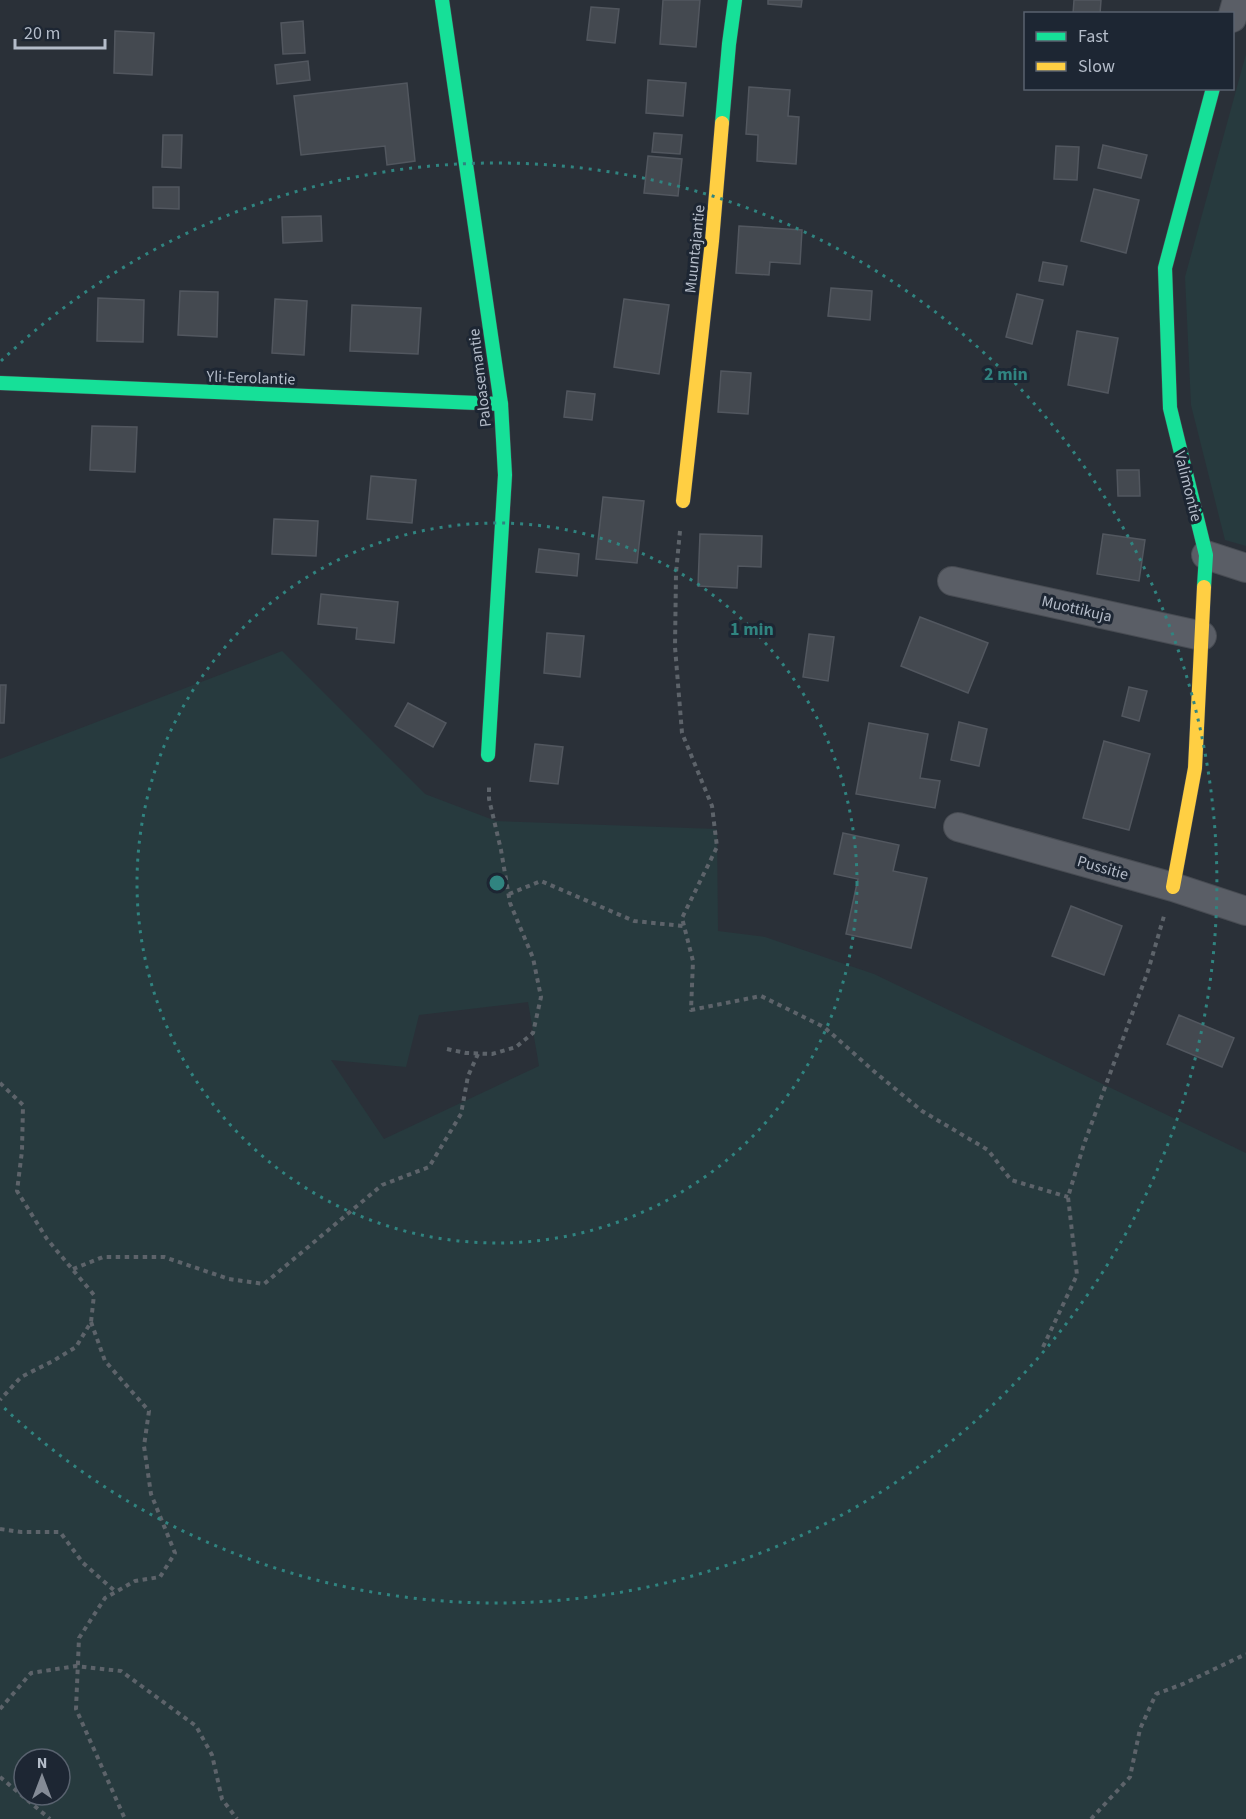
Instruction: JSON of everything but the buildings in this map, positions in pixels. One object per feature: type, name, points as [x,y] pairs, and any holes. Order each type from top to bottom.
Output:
[{"type":"street","name":"Paloasemantie","points":[[442,0],[501,404],[505,475],[488,754]]},
{"type":"street","name":"Muuntajantie","points":[[683,501],[712,241],[735,0]]},
{"type":"street","name":"Valimontie","points":[[1173,887],[1196,768],[1206,555],[1170,408],[1165,268],[1212,90]]},
{"type":"street","name":"Yli-Eerolantie","points":[[0,383],[501,404]]},
{"type":"street","points":[[1206,555],[1246,568]]},
{"type":"street","name":"Muottikuja","points":[[952,580],[1202,636]]},
{"type":"street","name":"Pussitie","points":[[958,827],[1173,887],[1246,911]]},
{"type":"path","points":[[683,501],[676,573],[675,647],[681,733],[712,806],[717,847],[681,918],[693,961],[691,1010],[761,996],[824,1027],[922,1111],[988,1150],[1011,1180],[1068,1197]]},
{"type":"path","points":[[447,1049],[492,1054],[516,1047],[533,1033],[541,997],[533,958],[510,903],[489,799],[488,754]]},
{"type":"path","points":[[509,894],[541,881],[634,921],[684,926]]},
{"type":"path","points":[[1043,1347],[1077,1275],[1068,1197],[1084,1144],[1148,971],[1173,887]]},
{"type":"path","points":[[73,1269],[103,1257],[164,1257],[229,1279],[264,1284],[382,1185],[429,1167],[461,1113],[468,1076],[478,1054]]},
{"type":"path","points":[[0,1083],[23,1106],[22,1151],[17,1191],[47,1239],[94,1294],[91,1322],[76,1347],[21,1377],[0,1400]]},
{"type":"path","points":[[91,1322],[105,1361],[149,1411],[144,1446],[151,1494],[175,1553],[160,1577],[135,1581],[105,1598],[79,1638],[76,1666],[76,1709],[125,1819]]},
{"type":"path","points":[[0,1529],[21,1532],[60,1532],[83,1563],[116,1592]]},
{"type":"path","points":[[1091,1819],[1130,1777],[1140,1729],[1156,1694],[1183,1684],[1246,1654]]},
{"type":"path","points":[[0,1709],[31,1673],[76,1666],[121,1671],[196,1726],[212,1755],[222,1799],[237,1819]]},
{"type":"path","points":[[0,1777],[50,1819]]},
{"type":"green space","points":[[1246,54],[1246,546],[1225,540],[1191,405],[1185,277]]},
{"type":"green space","points":[[282,651],[425,794],[496,821],[717,829],[718,931],[765,937],[874,974],[1246,1153],[1246,1819],[0,1819],[0,759]],"holes":[[[528,1002],[539,1066],[384,1139],[331,1060],[406,1067],[419,1015]]]},
{"type":"traffic: fast","points":[[442,0],[501,404],[505,475],[488,755]]},
{"type":"traffic: fast","points":[[722,123],[735,0]]},
{"type":"traffic: fast","points":[[1204,587],[1206,555],[1170,408],[1165,268],[1212,90]]},
{"type":"traffic: fast","points":[[0,383],[501,404]]},
{"type":"traffic: slow","points":[[683,501],[712,241],[722,123]]},
{"type":"traffic: slow","points":[[1173,887],[1195,768],[1204,587]]}]
